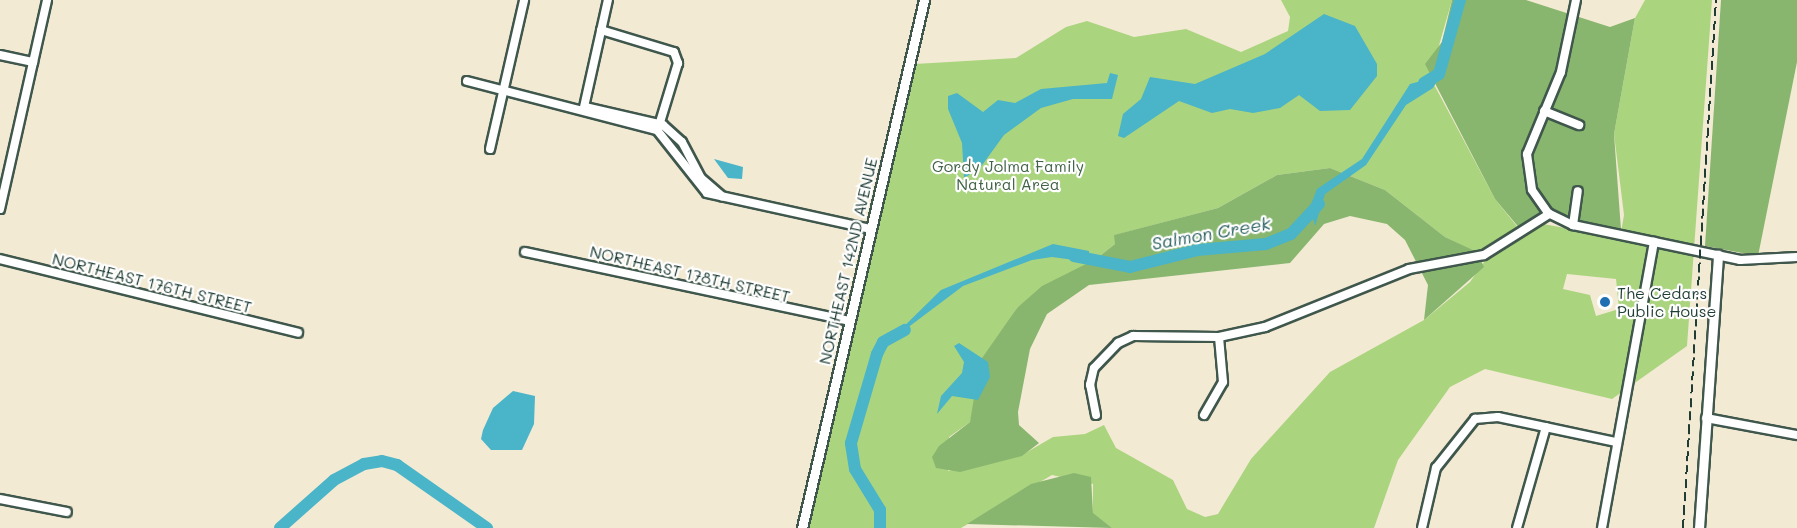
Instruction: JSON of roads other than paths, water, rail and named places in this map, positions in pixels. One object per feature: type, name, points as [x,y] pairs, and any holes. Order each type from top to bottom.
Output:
[{"type":"street","points":[[0,209],[47,0]]},
{"type":"street","points":[[490,149],[524,0]]},
{"type":"street","points":[[584,107],[608,0]]},
{"type":"street","name":"NORTHEAST 142ND AVENUE","points":[[802,528],[924,0]]},
{"type":"street","points":[[1576,0],[1561,72],[1544,111],[1526,163],[1532,190],[1549,214],[1573,225],[1754,262],[1797,257]]},
{"type":"street","points":[[601,30],[664,44],[674,52],[678,63],[659,127]]},
{"type":"street","points":[[0,55],[33,62]]},
{"type":"street","points":[[467,81],[584,107],[659,127],[677,137],[701,178],[722,196],[871,229]]},
{"type":"street","points":[[1544,111],[1579,125]]},
{"type":"street","points":[[1573,225],[1578,191]]},
{"type":"street","points":[[1096,415],[1090,385],[1094,368],[1118,343],[1141,336],[1219,337],[1265,327],[1409,269],[1484,255],[1549,214]]},
{"type":"street","points":[[1602,528],[1653,242]]},
{"type":"street","name":"NORTHEAST 178TH STREET","points":[[525,252],[849,321]]},
{"type":"street","points":[[1699,528],[1718,255]]},
{"type":"street","name":"NORTHEAST 176TH STREET","points":[[0,260],[298,333]]},
{"type":"street","points":[[1204,415],[1223,382],[1219,337]]},
{"type":"street","points":[[1422,528],[1436,468],[1475,419],[1498,417],[1616,442]]},
{"type":"street","points":[[1706,418],[1797,435]]},
{"type":"street","points":[[1517,528],[1546,427]]},
{"type":"street","points":[[0,499],[67,512]]},
{"type":"water","points":[[1324,14],[1355,26],[1377,64],[1377,76],[1350,110],[1320,111],[1299,95],[1280,108],[1253,113],[1230,109],[1212,113],[1179,101],[1124,138],[1118,136],[1123,114],[1141,99],[1150,77],[1195,84],[1265,54]]},
{"type":"water","points":[[1110,73],[1118,75],[1112,99],[1073,99],[1041,108],[1004,135],[980,168],[964,178],[962,143],[948,109],[948,96],[957,93],[983,112],[998,100],[1015,103],[1041,89],[1107,83]]},
{"type":"water","points":[[1440,76],[1433,88],[1406,105],[1366,165],[1325,194],[1315,226],[1310,207],[1317,189],[1362,159],[1410,84]]},
{"type":"water","points":[[714,159],[743,167],[742,179],[728,178]]},
{"type":"water","points":[[1053,244],[1089,251],[1089,262],[1052,257],[1032,260],[963,286],[886,344],[941,290]]},
{"type":"water","points":[[959,343],[988,362],[990,377],[978,400],[952,396],[937,414],[941,396],[962,373],[964,362],[954,346]]},
{"type":"water","points":[[513,391],[535,396],[534,424],[522,450],[491,450],[481,439],[483,430],[493,408]]},
{"type":"waterway","name":"Salmon Creek","points":[[1424,83],[1439,74],[1460,0]]},
{"type":"waterway","name":"Salmon Creek","points":[[1074,256],[1130,267],[1197,250],[1266,244],[1291,234],[1319,204]]},
{"type":"waterway","name":"Salmon Creek","points":[[880,528],[880,510],[855,469],[851,443],[877,354],[883,342],[905,330]]},
{"type":"waterway","name":"Salmon Creek","points":[[280,528],[334,480],[364,464],[382,461],[397,465],[487,528]]},
{"type":"railway","points":[[1683,528],[1716,0]]},
{"type":"place","name":"The Cedars Public House","points":[[1605,302]]},
{"type":"park label","name":"Gordy Jolma Family Natural Area","points":[[1008,175]]}]
